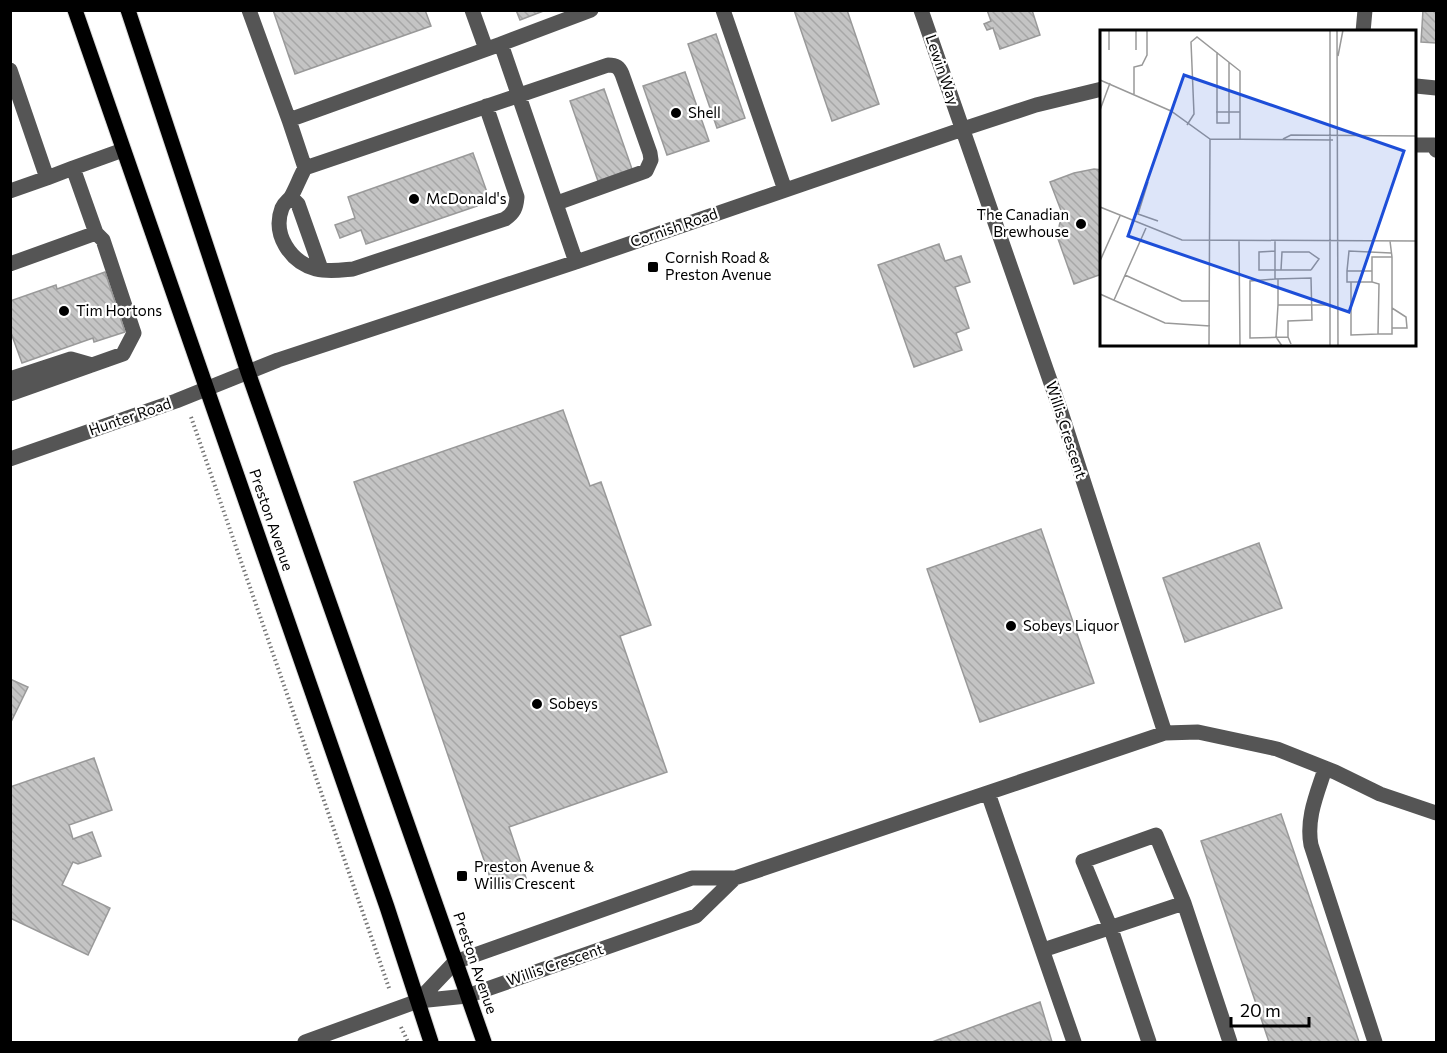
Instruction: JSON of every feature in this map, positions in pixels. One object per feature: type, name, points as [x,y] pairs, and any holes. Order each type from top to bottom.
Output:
[{"type":"main road","name":"Preston Avenue","points":[[75,10],[431,1042]]},
{"type":"main road","name":"Preston Avenue","points":[[128,10],[248,372],[484,1042]]},
{"type":"street","points":[[249,10],[305,168],[291,197],[282,206],[279,220],[280,235],[286,248],[303,263],[321,269],[339,271],[353,268],[505,219],[512,214],[518,197],[486,106]]},
{"type":"street","points":[[472,10],[486,49]]},
{"type":"street","points":[[289,120],[591,10]]},
{"type":"street","points":[[723,10],[785,190]]},
{"type":"street","name":"Lewin Way","points":[[921,10],[963,129]]},
{"type":"street","points":[[1363,30],[1365,10]]},
{"type":"street","points":[[501,44],[576,262]]},
{"type":"street","points":[[305,168],[613,65],[619,68],[622,74],[651,160],[646,171],[557,203]]},
{"type":"street","points":[[10,70],[47,177]]},
{"type":"street","points":[[1417,86],[1437,88]]},
{"type":"street","name":"Cornish Road","points":[[248,372],[963,129],[1036,105],[1100,89]]},
{"type":"street","name":"Willis Crescent","points":[[963,129],[1060,410],[1165,733]]},
{"type":"street","points":[[1417,145],[1434,145],[1437,150]]},
{"type":"street","points":[[10,190],[123,150]]},
{"type":"street","points":[[10,394],[123,354],[134,333],[103,240],[96,233],[73,168]]},
{"type":"street","points":[[291,197],[298,204],[321,269]]},
{"type":"street","points":[[10,264],[96,233]]},
{"type":"street","points":[[10,379],[71,359],[92,365]]},
{"type":"street","name":"Hunter Road","points":[[10,459],[185,397],[248,372]]},
{"type":"street","name":"Willis Crescent","points":[[418,1002],[455,962],[692,878],[735,878],[1165,733],[1198,732],[1276,749],[1380,794],[1437,813]]},
{"type":"street","points":[[1325,769],[1310,816],[1309,838],[1376,1042]]},
{"type":"street","points":[[988,793],[1074,1042]]},
{"type":"street","points":[[1149,1042],[1111,929],[1083,861],[1156,835],[1184,903],[1230,1042]]},
{"type":"street","name":"Willis Crescent","points":[[418,1002],[467,996],[696,916],[735,878]]},
{"type":"street","points":[[1043,951],[1184,903]]},
{"type":"street","points":[[305,1042],[418,1002]]},
{"type":"path","points":[[185,397],[195,432],[396,1009],[405,1041],[408,1042]]},
{"type":"building","points":[[273,10],[425,10],[431,26],[295,74]]},
{"type":"building","points":[[516,10],[546,10],[520,20]]},
{"type":"building","points":[[794,10],[847,10],[879,104],[832,121]]},
{"type":"building","points":[[987,10],[1032,10],[1040,35],[1000,49],[993,28],[987,30],[984,24],[991,21]]},
{"type":"building","points":[[1423,10],[1436,11],[1436,43],[1421,42]]},
{"type":"building","points":[[716,34],[745,118],[717,128],[688,44]]},
{"type":"building","name":"Shell","points":[[685,72],[709,141],[667,155],[643,86]]},
{"type":"building","points":[[604,89],[632,169],[598,181],[570,101]]},
{"type":"building","name":"McDonald's","points":[[473,153],[488,195],[475,200],[477,206],[366,244],[361,230],[340,238],[335,225],[355,218],[348,197]]},
{"type":"building","name":"The Canadian Brewhouse","points":[[1100,170],[1100,275],[1074,284],[1057,236],[1062,213],[1050,182],[1074,173]]},
{"type":"building","points":[[939,244],[945,261],[961,256],[970,282],[955,287],[969,328],[956,333],[962,350],[914,367],[878,265]]},
{"type":"building","name":"Tim Hortons","points":[[105,272],[125,332],[94,342],[93,338],[22,363],[10,330],[10,301],[56,285],[57,289]]},
{"type":"building","name":"Sobeys","points":[[563,410],[590,486],[601,482],[651,625],[620,636],[667,772],[509,827],[526,878],[494,889],[354,482]]},
{"type":"building","name":"Sobeys Liquor","points":[[1041,529],[1094,683],[980,722],[927,569]]},
{"type":"building","points":[[1259,543],[1282,608],[1185,642],[1163,578]]},
{"type":"building","points":[[10,679],[28,687],[10,724]]},
{"type":"building","points":[[94,758],[112,810],[69,825],[73,839],[92,832],[101,856],[78,864],[73,862],[62,885],[110,908],[88,955],[10,918],[10,787]]},
{"type":"building","points":[[1281,814],[1359,1042],[1269,1042],[1201,841]]},
{"type":"building","points":[[1040,1002],[1052,1042],[932,1042]]},
{"type":"place","name":"Shell","points":[[676,113]]},
{"type":"place","name":"McDonald's","points":[[414,199]]},
{"type":"place","name":"The Canadian Brewhouse","points":[[1081,224]]},
{"type":"place","name":"Cornish Road & Preston Avenue","points":[[653,267]]},
{"type":"place","name":"Tim Hortons","points":[[64,311]]},
{"type":"place","name":"Sobeys Liquor","points":[[1011,626]]},
{"type":"place","name":"Sobeys","points":[[537,704]]},
{"type":"place","name":"Preston Avenue & Willis Crescent","points":[[462,876]]}]
